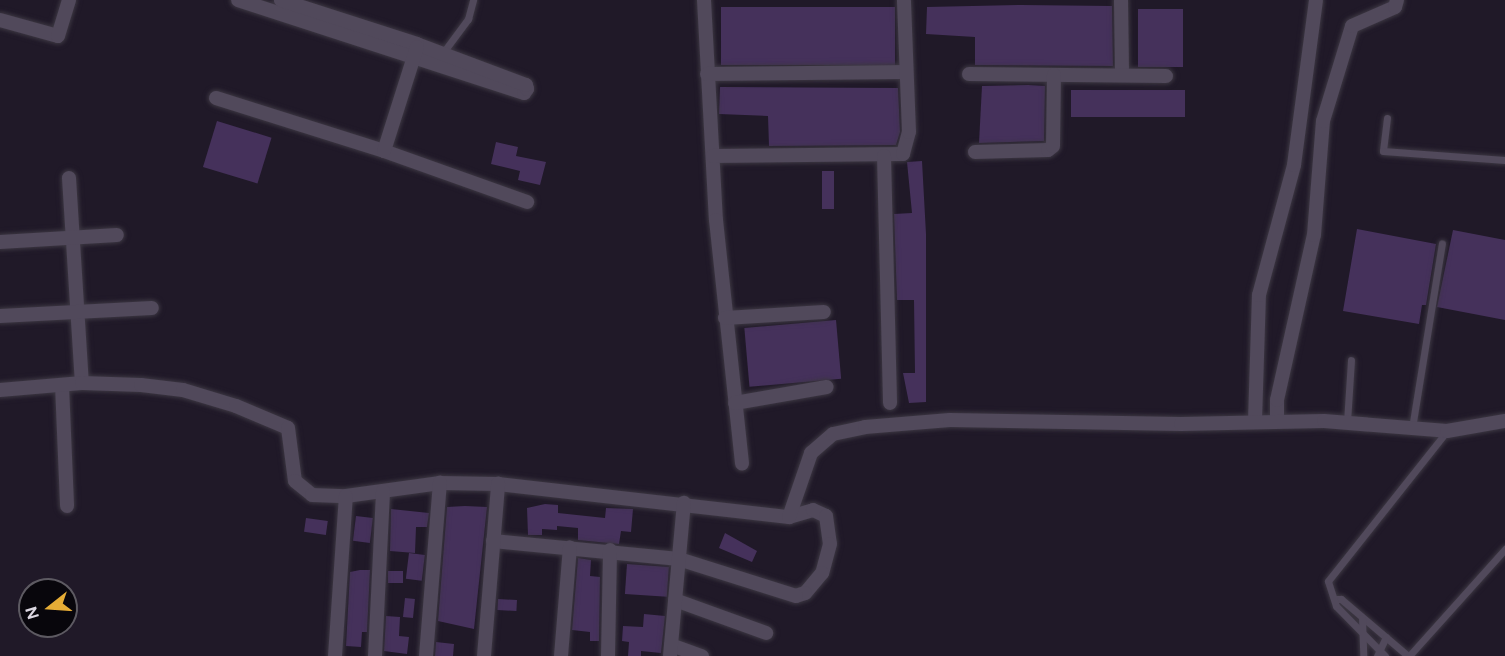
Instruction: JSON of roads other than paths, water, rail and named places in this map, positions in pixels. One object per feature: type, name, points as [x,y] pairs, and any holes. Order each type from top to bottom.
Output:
[{"type":"street","points":[[0,20],[58,36],[69,0]]},
{"type":"street","points":[[238,0],[416,50],[442,54],[526,85],[527,89],[524,93],[416,50],[281,0]]},
{"type":"street","points":[[704,0],[707,74],[725,318],[742,464]]},
{"type":"street","points":[[713,156],[903,154],[908,143],[904,0]]},
{"type":"street","points":[[1120,0],[1122,74]]},
{"type":"street","points":[[1255,421],[1259,295],[1294,165],[1316,0]]},
{"type":"street","points":[[1277,421],[1277,400],[1314,235],[1323,121],[1352,26],[1395,7],[1397,0]]},
{"type":"street","points":[[384,151],[416,50]]},
{"type":"street","points":[[707,74],[905,72]]},
{"type":"street","points":[[969,74],[1166,76]]},
{"type":"street","points":[[975,152],[1048,150],[1053,146],[1054,75]]},
{"type":"street","points":[[216,98],[384,151],[526,202]]},
{"type":"street","points":[[884,156],[890,403]]},
{"type":"street","points":[[69,178],[82,383]]},
{"type":"street","points":[[0,242],[117,235]]},
{"type":"street","points":[[0,316],[152,308]]},
{"type":"street","points":[[725,318],[824,312]]},
{"type":"street","points":[[0,390],[82,383],[183,390],[277,422],[291,435],[292,465],[300,489],[312,495],[346,496],[440,483],[498,484],[684,503],[789,517],[820,511],[827,522],[826,561],[805,593],[781,593],[719,570],[679,560],[610,550],[493,541]]},
{"type":"street","points":[[62,385],[67,506]]},
{"type":"street","points":[[735,403],[827,387]]},
{"type":"street","points":[[789,517],[811,453],[833,434],[854,430],[950,420],[1181,424],[1255,421],[1347,422],[1447,431],[1505,421]]},
{"type":"street","points":[[426,656],[440,483]]},
{"type":"street","points":[[484,656],[498,484]]},
{"type":"street","points":[[375,656],[383,491]]},
{"type":"street","points":[[335,656],[346,496]]},
{"type":"street","points":[[684,503],[670,650],[702,656]]},
{"type":"street","points":[[561,656],[570,547]]},
{"type":"street","points":[[608,656],[610,550]]},
{"type":"street","points":[[675,600],[766,633]]},
{"type":"lane","points":[[442,54],[468,19],[473,0]]},
{"type":"lane","points":[[1387,118],[1383,151],[1505,160]]},
{"type":"lane","points":[[1412,428],[1443,243]]},
{"type":"lane","points":[[1347,422],[1351,360]]},
{"type":"lane","points":[[1386,637],[1380,654],[1335,599],[1328,581],[1331,574],[1447,431]]},
{"type":"lane","points":[[1335,599],[1341,599],[1409,656],[1505,549]]},
{"type":"lane","points":[[1362,618],[1363,656]]}]
